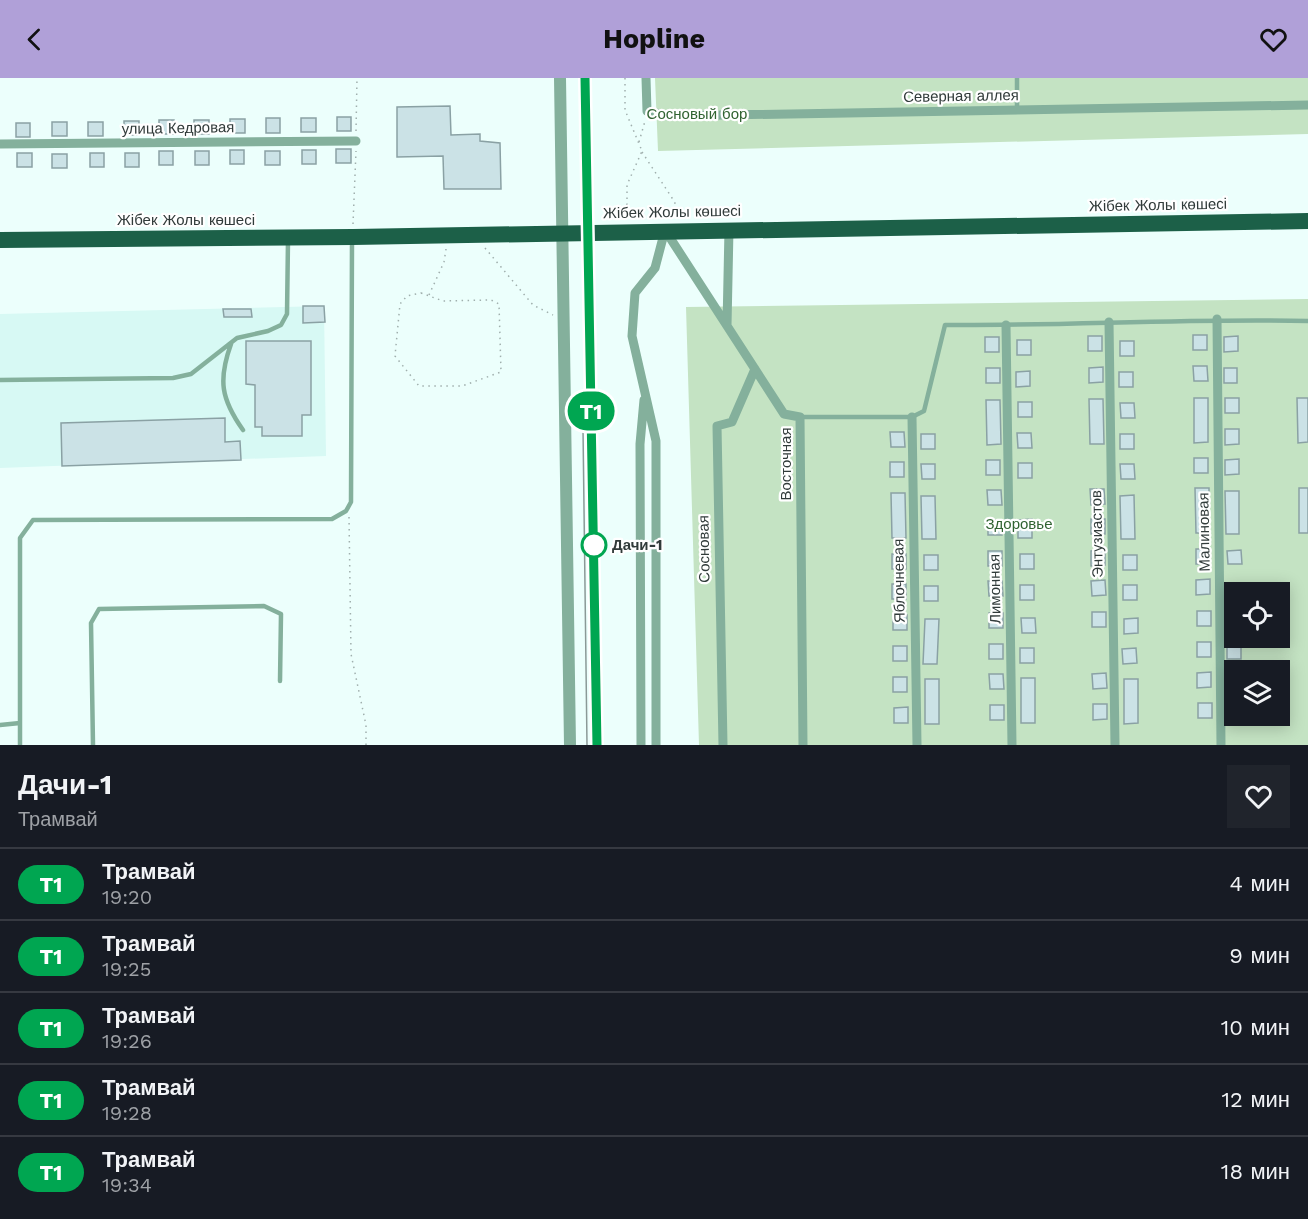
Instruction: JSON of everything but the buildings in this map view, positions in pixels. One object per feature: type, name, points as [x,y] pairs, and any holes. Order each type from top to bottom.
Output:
[{"type":"highway","name":"Жібек Жолы көшесі","points":[[0,240],[288,238],[1308,221]]},
{"type":"street","points":[[560,78],[570,745]]},
{"type":"street","points":[[646,78],[647,111]]},
{"type":"street","name":"Северная аллея","points":[[647,111],[669,116],[1308,105]]},
{"type":"street","name":"улица Кедровая","points":[[0,144],[356,141]]},
{"type":"street","points":[[727,326],[729,229]]},
{"type":"street","points":[[656,745],[656,441],[632,336],[635,293],[655,268],[674,230]]},
{"type":"street","name":"Восточная","points":[[674,230],[727,326],[784,414],[800,417],[803,745]]},
{"type":"street","name":"Малиновая","points":[[1217,319],[1221,745]]},
{"type":"street","name":"Энтузиастов","points":[[1109,322],[1115,745]]},
{"type":"street","name":"Лимонная","points":[[1006,325],[1012,745]]},
{"type":"street","name":"Сосновая","points":[[723,745],[717,426],[732,422],[755,369]]},
{"type":"street","points":[[641,745],[640,444],[645,392]]},
{"type":"street","name":"Яблочневая","points":[[912,417],[916,745]]},
{"type":"lane","points":[[1017,78],[1017,110]]},
{"type":"lane","points":[[20,745],[20,538],[33,520],[332,519],[346,512],[351,502],[352,237]]},
{"type":"lane","points":[[0,380],[173,378],[191,374],[231,341],[245,335],[268,331],[281,325],[285,320],[288,307],[288,238]]},
{"type":"lane","points":[[800,417],[912,417],[924,411],[945,325],[1217,319],[1308,321]]},
{"type":"lane","points":[[231,341],[223,368],[223,394],[230,411],[243,430]]},
{"type":"lane","points":[[93,745],[91,623],[99,609],[264,606],[281,614],[280,681]]},
{"type":"lane","points":[[0,725],[20,723]]},
{"type":"path","points":[[352,237],[357,78]]},
{"type":"path","points":[[625,78],[625,110],[642,151],[674,201],[682,221],[674,230]]},
{"type":"path","points":[[627,231],[627,185],[642,151],[638,141],[647,111]]},
{"type":"path","points":[[473,234],[533,305],[563,320]]},
{"type":"path","points":[[429,295],[444,262],[448,235]]},
{"type":"path","points":[[421,292],[429,295],[443,301],[491,300],[499,304],[501,372],[462,386],[419,386],[395,356],[400,304],[407,296],[421,292]]},
{"type":"path","points":[[346,512],[350,519],[351,654],[366,725],[366,745]]},
{"type":"shaded area","points":[[324,306],[326,456],[0,468],[0,314]]},
{"type":"green space","name":"Сосновый бор","points":[[655,78],[1308,78],[1308,134],[658,151]]},
{"type":"green space","name":"Здоровье","points":[[1308,299],[1308,745],[699,745],[686,307]]},
{"type":"tram line","points":[[585,78],[597,745]]},
{"type":"tram line","name":"T1","points":[[585,78],[597,745]]},
{"type":"tram line","points":[[583,429],[587,745]]},
{"type":"place","name":"Дачи-1","points":[[594,545]]}]
